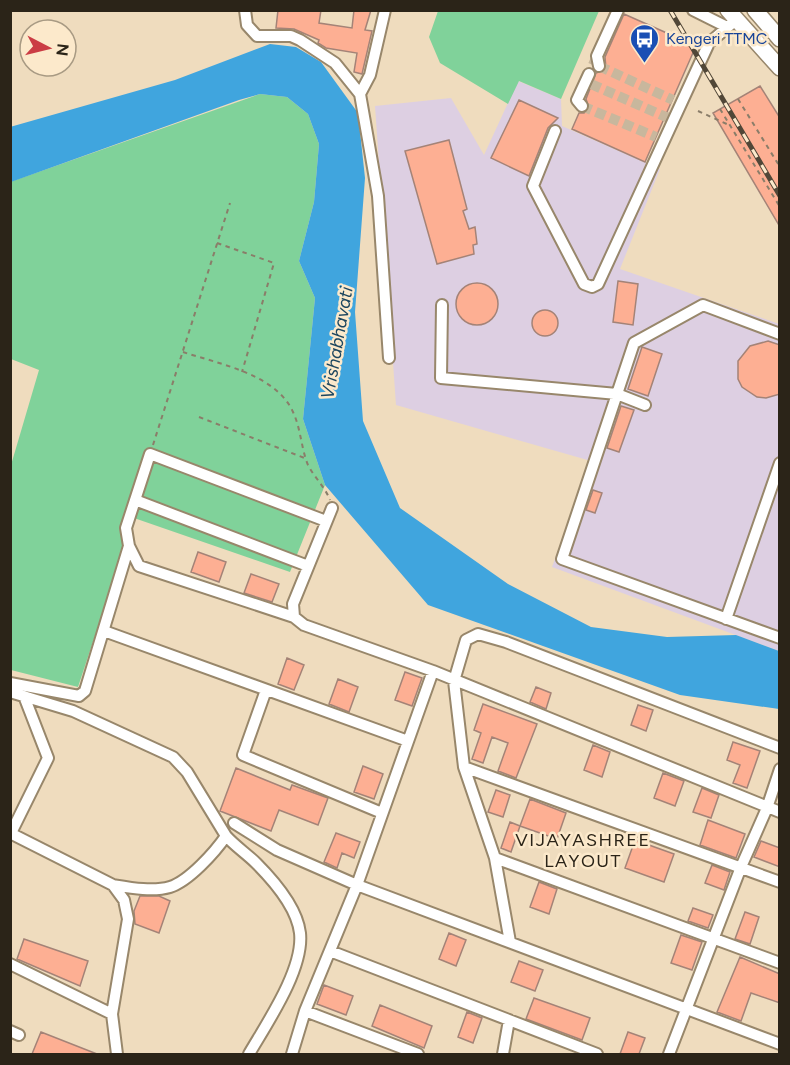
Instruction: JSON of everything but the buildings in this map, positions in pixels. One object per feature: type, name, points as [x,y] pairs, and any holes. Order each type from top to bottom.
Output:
[{"type":"highway","points":[[755,10],[779,39]]},
{"type":"highway","points":[[730,19],[780,68]]},
{"type":"street","points":[[245,10],[247,25],[257,36],[291,36],[300,39],[335,63],[360,94],[378,196],[389,358]]},
{"type":"street","points":[[360,94],[370,75],[385,10]]},
{"type":"street","points":[[599,66],[597,56],[618,10]]},
{"type":"street","points":[[555,131],[533,186],[584,284],[592,287],[598,284],[678,100],[709,43],[730,19],[693,10]]},
{"type":"street","points":[[582,106],[577,100],[589,74]]},
{"type":"street","points":[[442,305],[441,378],[616,394],[645,405]]},
{"type":"street","points":[[780,334],[703,305],[634,343],[562,559],[780,638]]},
{"type":"street","points":[[326,521],[150,454],[126,528],[129,546],[139,566],[294,617],[304,626],[433,671],[780,812]]},
{"type":"street","points":[[726,619],[780,463]]},
{"type":"street","points":[[135,500],[308,567]]},
{"type":"street","points":[[294,617],[293,604],[332,508]]},
{"type":"street","points":[[10,683],[79,696],[89,683],[129,546]]},
{"type":"street","points":[[104,631],[408,741]]},
{"type":"street","points":[[510,942],[495,858],[464,766],[454,681],[466,640],[478,634],[506,642],[780,748]]},
{"type":"street","points":[[292,1054],[305,1011],[357,885],[433,671]]},
{"type":"street","points":[[266,690],[243,755],[382,813]]},
{"type":"street","points":[[10,692],[72,711],[174,757],[187,772],[226,836],[256,863],[294,913],[300,932],[298,959],[249,1054]]},
{"type":"street","points":[[24,696],[48,758],[11,833],[113,885],[132,888],[172,887],[214,853],[226,836]]},
{"type":"street","points":[[464,766],[780,882]]},
{"type":"street","points":[[669,1054],[741,867],[767,808],[780,769]]},
{"type":"street","points":[[234,823],[277,850],[357,885],[780,1044]]},
{"type":"street","points":[[495,858],[780,963]]},
{"type":"street","points":[[113,885],[124,900],[128,919],[112,1014],[117,1054]]},
{"type":"street","points":[[330,951],[597,1054]]},
{"type":"street","points":[[10,964],[112,1014]]},
{"type":"street","points":[[305,1011],[418,1054]]},
{"type":"street","points":[[503,1054],[509,1020]]},
{"type":"path","points":[[738,99],[780,167]]},
{"type":"path","points":[[720,109],[780,207]]},
{"type":"path","points":[[698,111],[729,125]]},
{"type":"path","points":[[150,454],[230,202]]},
{"type":"path","points":[[217,243],[274,263],[242,372]]},
{"type":"path","points":[[183,352],[242,372],[273,387],[286,400],[299,426],[307,459],[330,497],[332,508]]},
{"type":"path","points":[[199,417],[307,459]]},
{"type":"shaded area","points":[[518,81],[561,99],[562,126],[660,169],[620,269],[779,324],[779,651],[552,567],[591,461],[396,405],[375,106],[451,98],[484,155]]},
{"type":"green space","points":[[438,10],[599,11],[561,99],[519,81],[508,104],[440,63],[429,37]]},
{"type":"green space","points":[[260,94],[287,97],[308,114],[319,144],[314,202],[299,261],[315,298],[303,419],[325,485],[290,572],[134,518],[78,687],[11,670],[11,465],[39,370],[11,359],[10,182]]},
{"type":"water","name":"Vrishabhavati","points":[[270,44],[296,47],[321,62],[358,113],[365,178],[355,312],[363,421],[400,508],[508,584],[591,627],[667,637],[736,635],[779,651],[779,709],[680,695],[428,605],[325,485],[303,419],[315,298],[299,261],[314,202],[319,144],[308,114],[287,97],[260,94],[239,100],[11,182],[10,127],[175,80]]},
{"type":"tunnel","points":[[597,56],[589,74],[591,84],[666,117],[675,118]]},
{"type":"tunnel","points":[[599,66],[673,100]]},
{"type":"tunnel","points":[[582,106],[656,137]]},
{"type":"railway","points":[[670,10],[780,196]]},
{"type":"place","name":"Kengeri TTMC","points":[[645,64]]},
{"type":"district","name":"VIJAYASHREE LAYOUT","points":[[583,850]]}]
